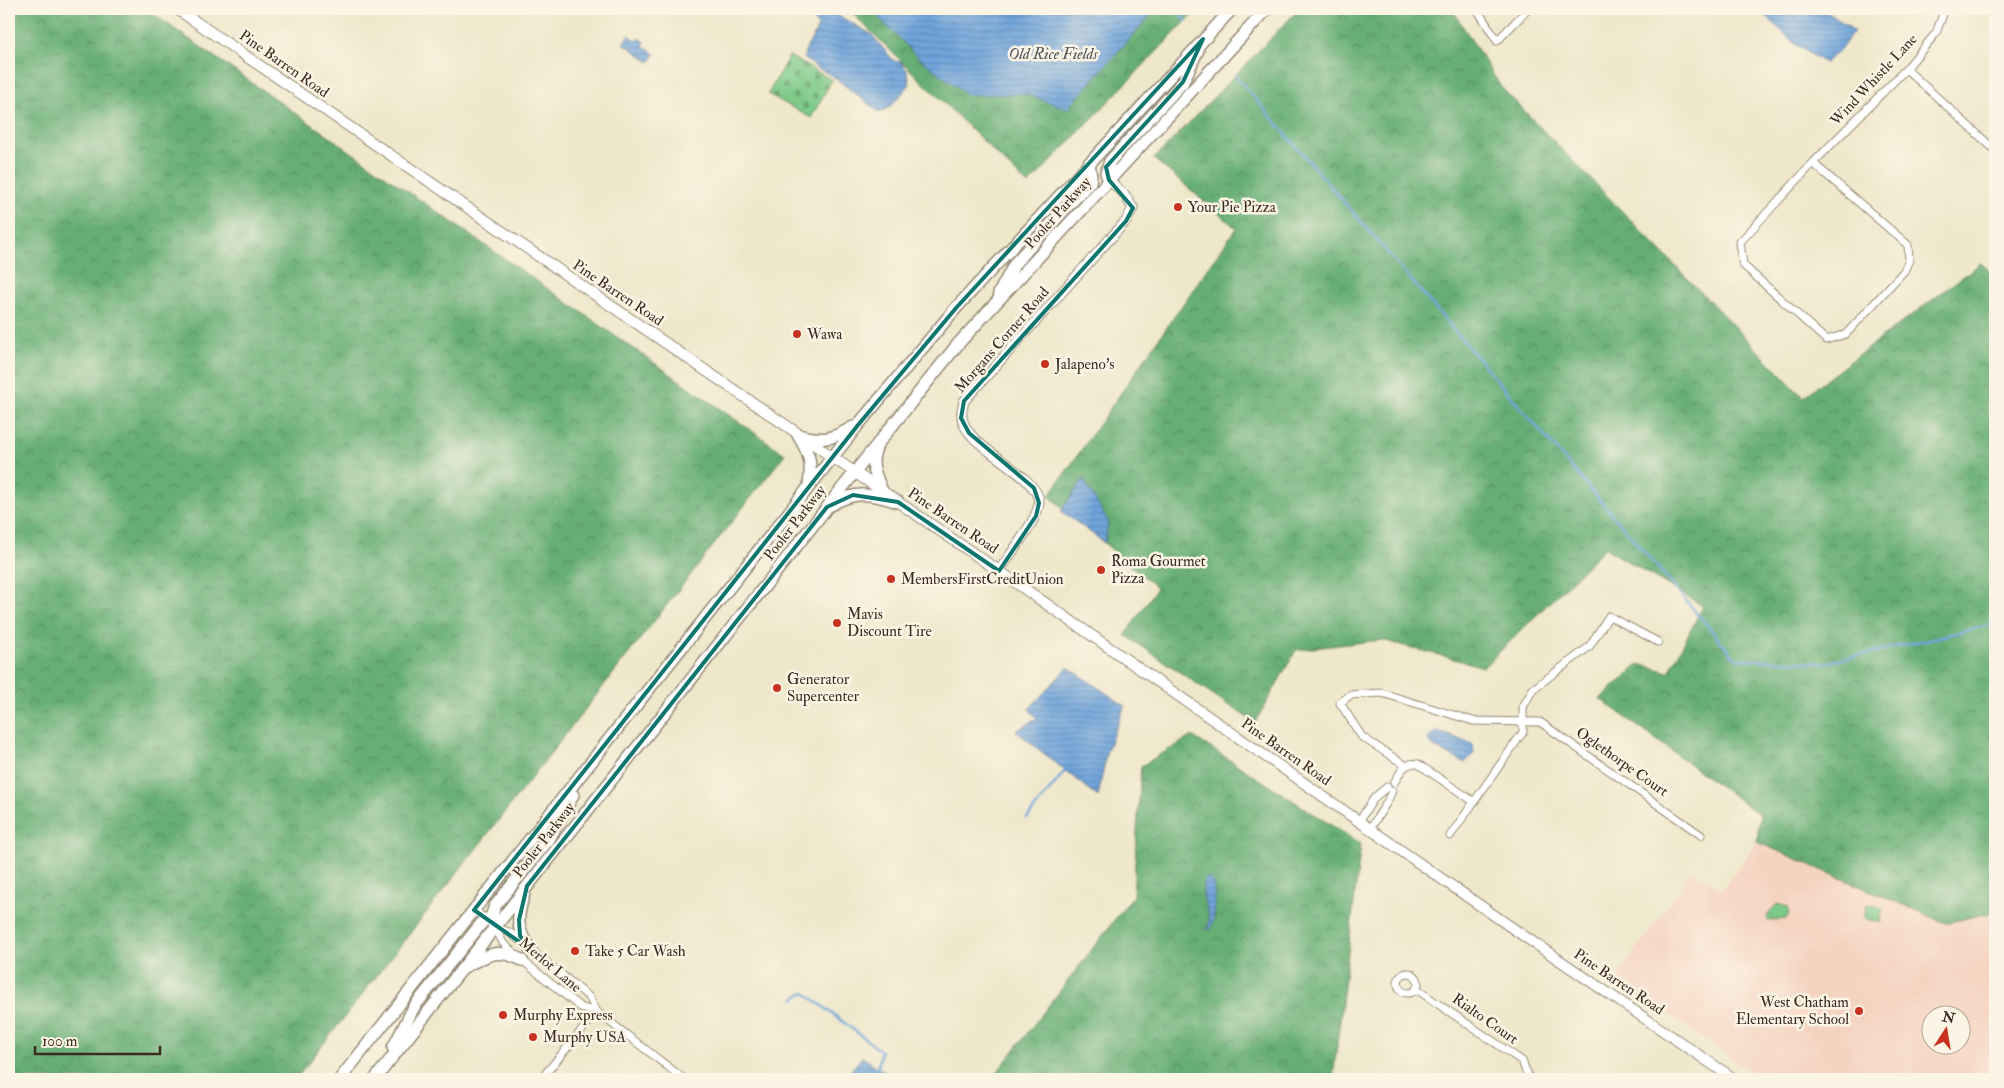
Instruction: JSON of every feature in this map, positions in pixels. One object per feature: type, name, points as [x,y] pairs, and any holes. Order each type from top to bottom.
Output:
[{"type":"main road","name":"Pine Barren Road","points":[[178,9],[999,571],[1734,1079]]},
{"type":"main road","name":"Pooler Parkway","points":[[340,1079],[858,425],[956,308],[1232,9]]},
{"type":"main road","points":[[1242,36],[1258,9]]},
{"type":"main road","name":"Pooler Parkway","points":[[375,1079],[854,472],[958,344],[1267,9]]},
{"type":"main road","points":[[1109,180],[1106,173],[1110,161],[1182,82],[1203,39]]},
{"type":"main road","points":[[991,308],[1015,263],[1090,182],[1092,176],[1089,163]]},
{"type":"main road","points":[[798,435],[824,439],[836,437],[858,425]]},
{"type":"main road","points":[[798,435],[811,461],[809,487]]},
{"type":"main road","points":[[879,442],[872,464],[882,491]]},
{"type":"main road","points":[[827,507],[853,495],[879,496],[898,502]]},
{"type":"main road","points":[[495,927],[492,914],[495,906],[549,839],[588,768]]},
{"type":"main road","points":[[527,886],[521,905],[519,920],[520,936],[531,950]]},
{"type":"main road","points":[[382,1070],[414,1007],[485,919]]},
{"type":"main road","points":[[462,968],[490,954],[506,953],[522,960]]},
{"type":"street","points":[[1477,9],[1497,41],[1528,9]]},
{"type":"street","name":"Wind Whistle Lane","points":[[1813,163],[1908,245],[1909,260],[1904,271],[1846,334],[1826,340],[1743,264],[1740,242],[1813,163],[1906,69],[1936,33],[1945,9]]},
{"type":"street","points":[[1906,69],[1995,150]]},
{"type":"street","name":"Morgans Corner Road","points":[[999,571],[1036,516],[1040,503],[1034,488],[968,433],[962,418],[964,401],[1126,221],[1133,208],[1125,195],[1109,180]]},
{"type":"street","points":[[1450,836],[1523,732],[1523,707],[1534,687],[1589,647],[1609,616],[1658,642]]},
{"type":"street","name":"Oglethorpe Court","points":[[1405,765],[1360,734],[1340,703],[1346,697],[1386,693],[1470,721],[1523,721],[1543,724],[1701,835]]},
{"type":"street","points":[[1370,829],[1389,799],[1391,787],[1405,765],[1414,763],[1422,766],[1473,802]]},
{"type":"street","points":[[1359,821],[1375,797],[1391,787]]},
{"type":"street","name":"Merlot Lane","points":[[474,910],[495,927],[509,932],[589,997],[597,1012],[684,1079]]},
{"type":"street","name":"Merlot Lane","points":[[495,927],[503,943],[522,960],[580,1008],[597,1012]]},
{"type":"street","name":"Rialto Court","points":[[1416,989],[1522,1061],[1529,1079]]},
{"type":"street","points":[[542,1079],[597,1012]]},
{"type":"highlighted area","points":[[1203,39],[1183,82],[1106,167],[1109,180],[1133,208],[1126,221],[964,401],[961,418],[969,433],[1034,488],[1039,503],[1036,516],[999,571],[898,502],[853,495],[827,507],[527,886],[519,920],[520,936],[531,950],[474,910],[858,425],[956,308]]},
{"type":"shaded area","points":[[1757,842],[1945,923],[1995,912],[1995,1079],[1760,1079],[1617,977],[1693,871],[1722,890]]},
{"type":"green space","points":[[9,9],[146,9],[785,454],[296,1079],[9,1079]]},
{"type":"green space","points":[[848,9],[1198,9],[1028,185]]},
{"type":"green space","points":[[1299,9],[1452,9],[1501,87],[1803,397],[1981,263],[1995,276],[1995,912],[1945,923],[1757,842],[1760,815],[1600,699],[1639,664],[1669,672],[1703,606],[1605,548],[1484,667],[1382,640],[1296,650],[1255,723],[1125,635],[1157,588],[1049,496],[1236,228],[1154,159]]},
{"type":"green space","points":[[789,56],[832,80],[811,118],[768,94]]},
{"type":"green space","points":[[1192,736],[1361,844],[1333,1079],[992,1079],[1133,896],[1141,766]]},
{"type":"green space","points":[[1778,904],[1787,907],[1789,914],[1786,919],[1768,921],[1767,916]]},
{"type":"green space","points":[[1867,904],[1883,908],[1880,923],[1864,918]]},
{"type":"water","points":[[805,9],[832,9],[837,15],[871,34],[894,61],[901,62],[907,70],[910,84],[890,107],[879,112],[834,77],[804,58],[804,54],[818,26]]},
{"type":"water","name":"Old Rice Fields","points":[[870,9],[1156,9],[1067,109],[1026,94],[967,95],[919,58]]},
{"type":"water","points":[[1759,9],[1824,9],[1854,31],[1841,49],[1825,63],[1796,45]]},
{"type":"water","points":[[629,35],[637,41],[640,38],[645,42],[643,46],[655,54],[650,62],[623,43]]},
{"type":"water","points":[[1083,479],[1108,521],[1105,543],[1061,511]]},
{"type":"water","points":[[1068,667],[1125,706],[1107,750],[1098,797],[1016,731],[1037,718],[1029,709]]},
{"type":"water","points":[[1437,731],[1473,744],[1474,753],[1465,763],[1434,747],[1428,740]]},
{"type":"water","points":[[1206,878],[1211,878],[1215,897],[1214,919],[1210,930],[1207,930],[1209,917],[1203,891],[1203,884]]},
{"type":"water","points":[[862,1057],[895,1079],[844,1079]]},
{"type":"waterway","points":[[1176,9],[1186,21]]},
{"type":"waterway","points":[[1235,75],[1736,659],[1826,663],[1995,624]]},
{"type":"waterway","points":[[1027,818],[1065,771]]},
{"type":"waterway","points":[[794,999],[804,992],[881,1051],[878,1068]]},
{"type":"place","name":"Your Pie Pizza","points":[[1178,207]]},
{"type":"place","name":"Wawa","points":[[797,334]]},
{"type":"place","name":"Jalapeno's","points":[[1045,364]]},
{"type":"place","name":"Roma Gourmet Pizza","points":[[1101,570]]},
{"type":"place","name":"MembersFirstCreditUnion","points":[[891,579]]},
{"type":"place","name":"Mavis Discount Tire","points":[[837,623]]},
{"type":"place","name":"Generator Supercenter","points":[[777,688]]},
{"type":"place","name":"Take 5 Car Wash","points":[[575,951]]},
{"type":"place","name":"West Chatham Elementary School","points":[[1859,1011]]},
{"type":"place","name":"Murphy Express","points":[[503,1015]]},
{"type":"place","name":"Murphy USA","points":[[533,1037]]}]
